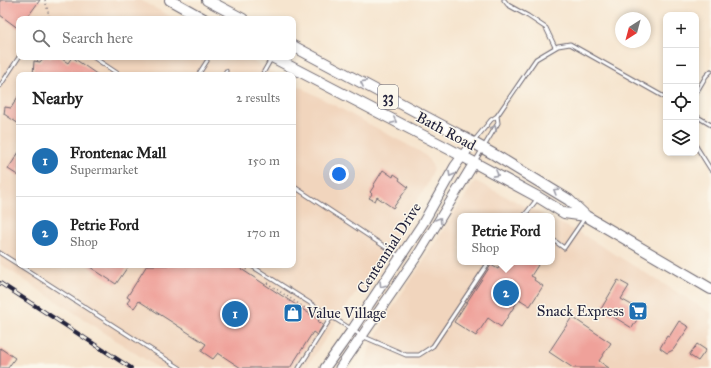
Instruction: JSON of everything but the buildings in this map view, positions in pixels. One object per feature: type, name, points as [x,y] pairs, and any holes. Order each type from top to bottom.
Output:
[{"type":"main road","points":[[170,0],[199,16]]},
{"type":"main road","points":[[207,0],[237,16]]},
{"type":"main road","name":"Bath Road","points":[[296,48],[473,142],[570,200],[586,216],[711,289]]},
{"type":"main road","name":"Bath Road","points":[[278,60],[462,156],[538,197],[564,213],[586,216]]},
{"type":"main road","name":"Centennial Drive","points":[[326,368],[423,224],[455,166],[473,142]]},
{"type":"main road","name":"Centennial Drive","points":[[340,368],[419,253],[474,163]]},
{"type":"lane","points":[[504,0],[508,5],[546,28],[555,47]]},
{"type":"lane","points":[[473,142],[491,120],[498,116],[536,59],[558,46],[570,44],[663,96]]},
{"type":"lane","points":[[0,86],[17,60]]},
{"type":"lane","points":[[97,60],[115,72]]},
{"type":"lane","points":[[264,72],[270,60]]},
{"type":"lane","points":[[200,72],[207,61]]},
{"type":"lane","points":[[699,88],[711,71]]},
{"type":"lane","points":[[474,163],[498,124],[498,116]]},
{"type":"lane","points":[[699,118],[711,125]]},
{"type":"lane","points":[[699,151],[711,170]]},
{"type":"lane","points":[[296,188],[400,257]]},
{"type":"lane","points":[[526,213],[538,197]]},
{"type":"lane","points":[[555,241],[564,248],[586,216]]},
{"type":"lane","points":[[0,252],[16,263]]},
{"type":"lane","points":[[255,268],[362,336],[406,354],[419,355],[433,346],[487,265]]},
{"type":"lane","points":[[24,268],[180,368]]},
{"type":"lane","points":[[299,368],[332,316]]},
{"type":"path","points":[[45,0],[49,16]]},
{"type":"path","points":[[243,268],[252,274]]},
{"type":"path","points":[[265,282],[317,316]]},
{"type":"shaded area","points":[[0,0],[140,0],[169,16],[16,16],[16,60],[250,60],[272,72],[16,72],[16,268],[296,268],[296,85],[419,151],[427,157],[433,167],[426,187],[306,368],[158,368],[0,264]]},
{"type":"shaded area","points":[[475,181],[539,213],[457,213],[457,265],[555,265],[555,221],[585,236],[711,313],[711,368],[364,368],[371,345],[388,315]]},
{"type":"railway","points":[[0,283],[131,368]]},
{"type":"place","name":"Petrie Ford","points":[[506,293]]},
{"type":"place","name":"Snack Express","points":[[638,311]]},
{"type":"place","name":"Value Village","points":[[293,313]]},
{"type":"place","name":"Frontenac Mall","points":[[235,314]]}]
